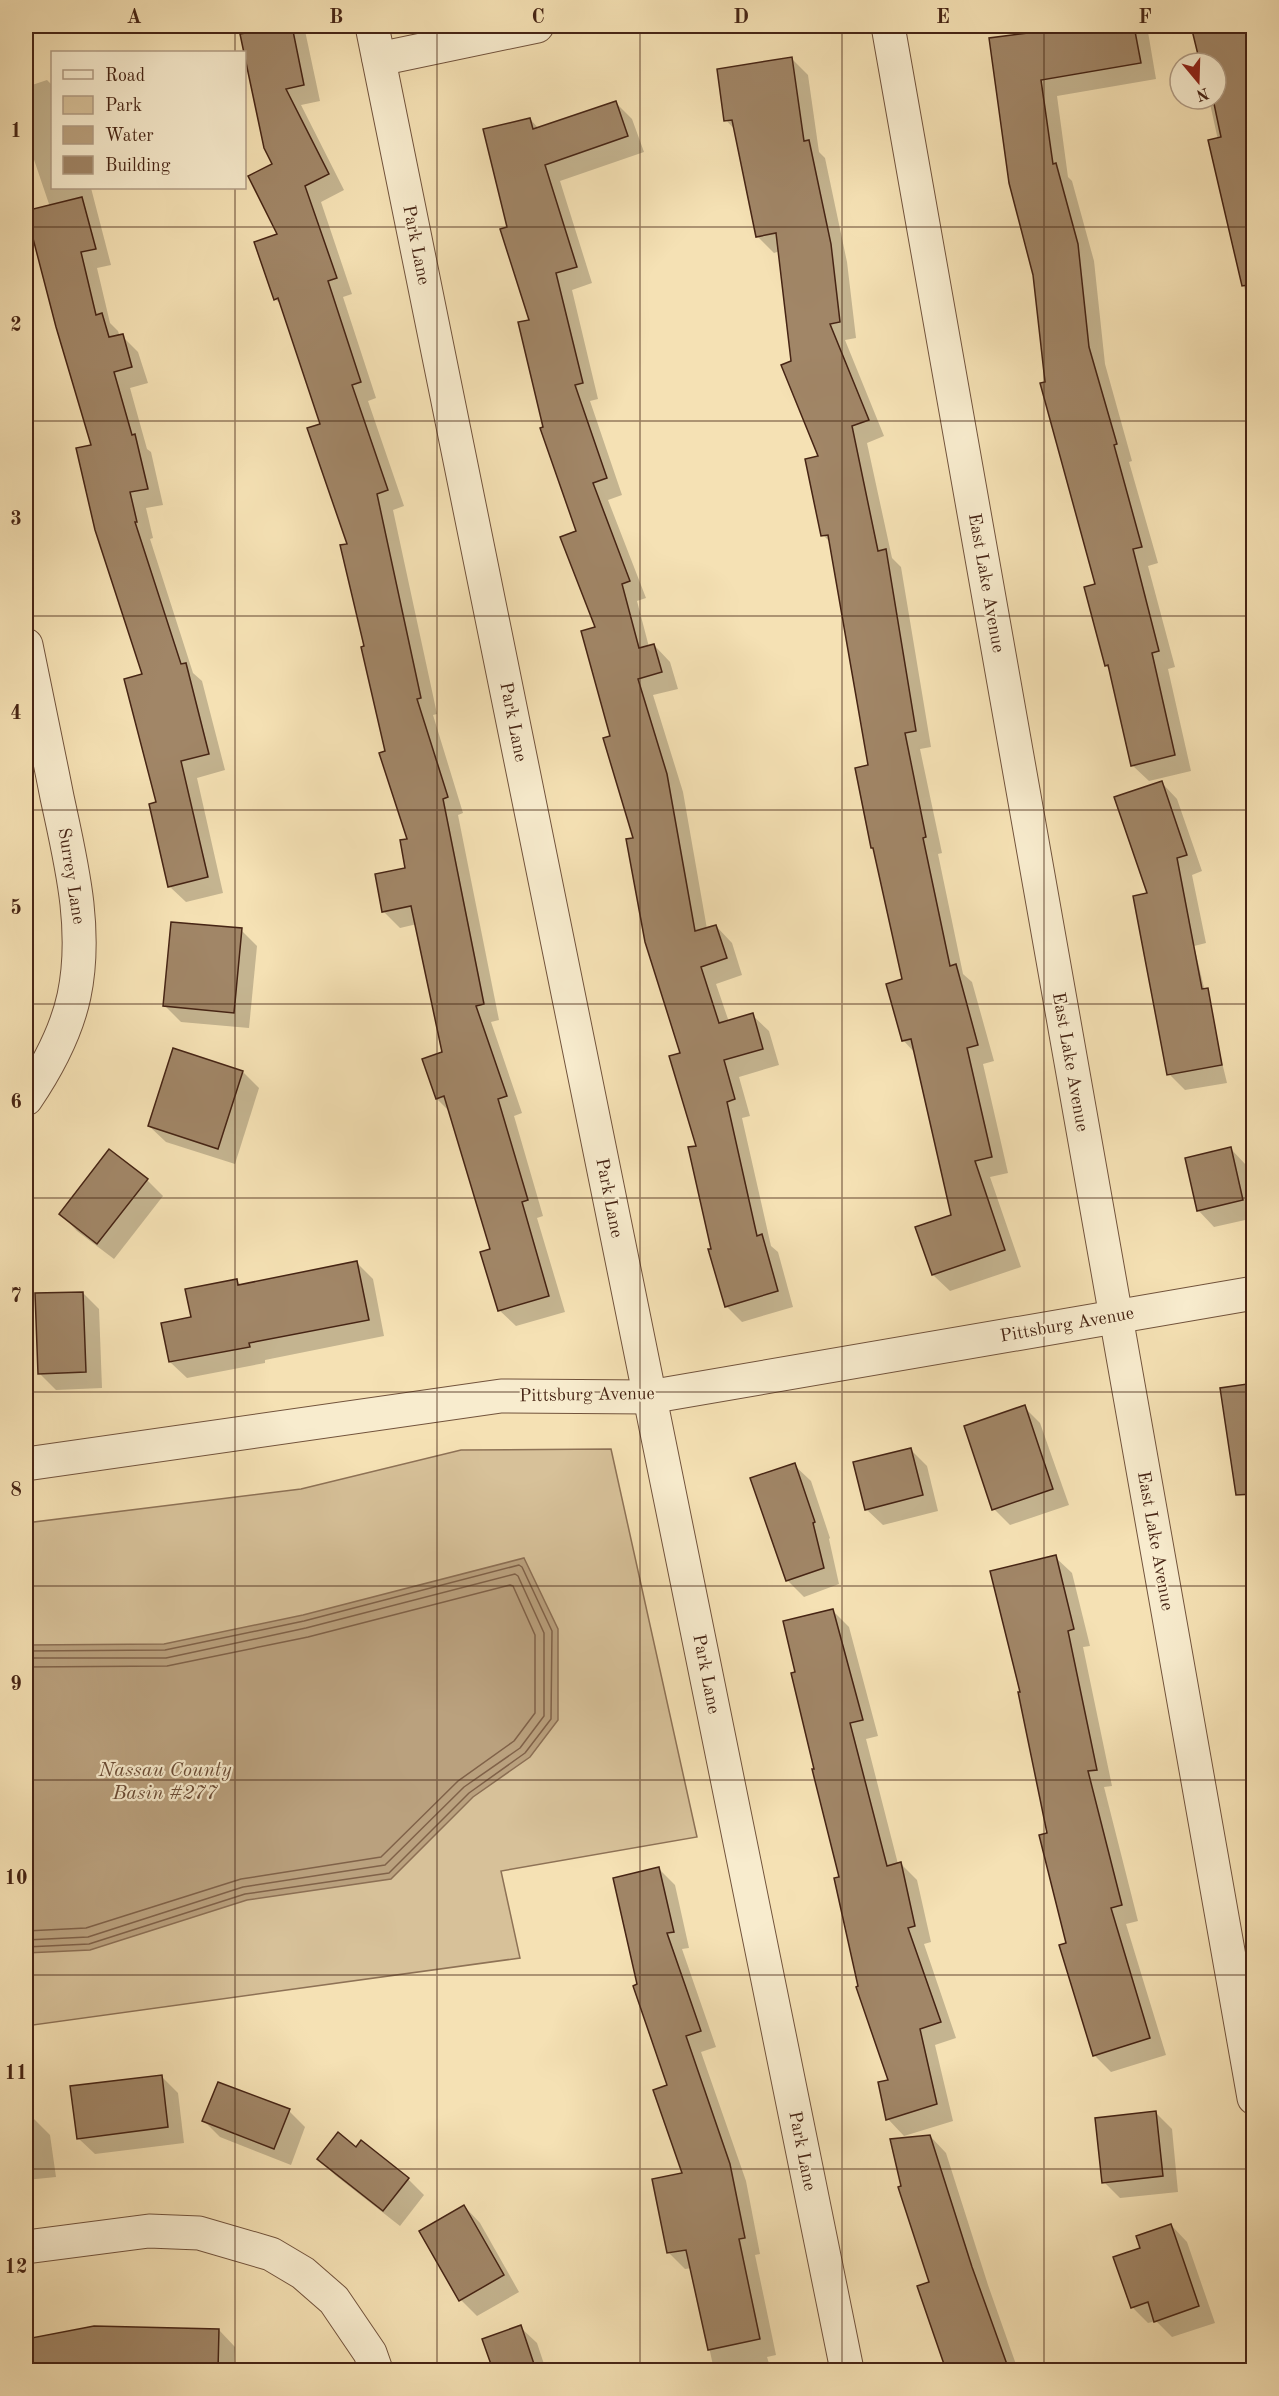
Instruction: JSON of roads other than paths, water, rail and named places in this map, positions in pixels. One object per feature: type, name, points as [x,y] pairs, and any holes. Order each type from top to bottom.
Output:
[{"type":"street","name":"Park Lane","points":[[372,26],[847,2370]]},
{"type":"street","points":[[379,59],[537,26]]},
{"type":"street","name":"East Lake Avenue","points":[[888,26],[1254,2098]]},
{"type":"street","name":"Surrey Lane","points":[[26,645],[71,865],[80,935],[74,996],[57,1045],[26,1099]]},
{"type":"street","name":"Pittsburg Avenue","points":[[26,1464],[501,1396],[649,1397],[1254,1293]]},
{"type":"street","points":[[26,2247],[159,2232],[199,2233],[271,2254],[303,2273],[334,2300],[370,2353],[376,2370]]},
{"type":"water","name":"Nassau County Basin #277","points":[[524,1558],[558,1629],[558,1720],[530,1757],[473,1797],[391,1879],[247,1900],[90,1950],[26,1953],[26,1645],[164,1644],[303,1615]]}]
